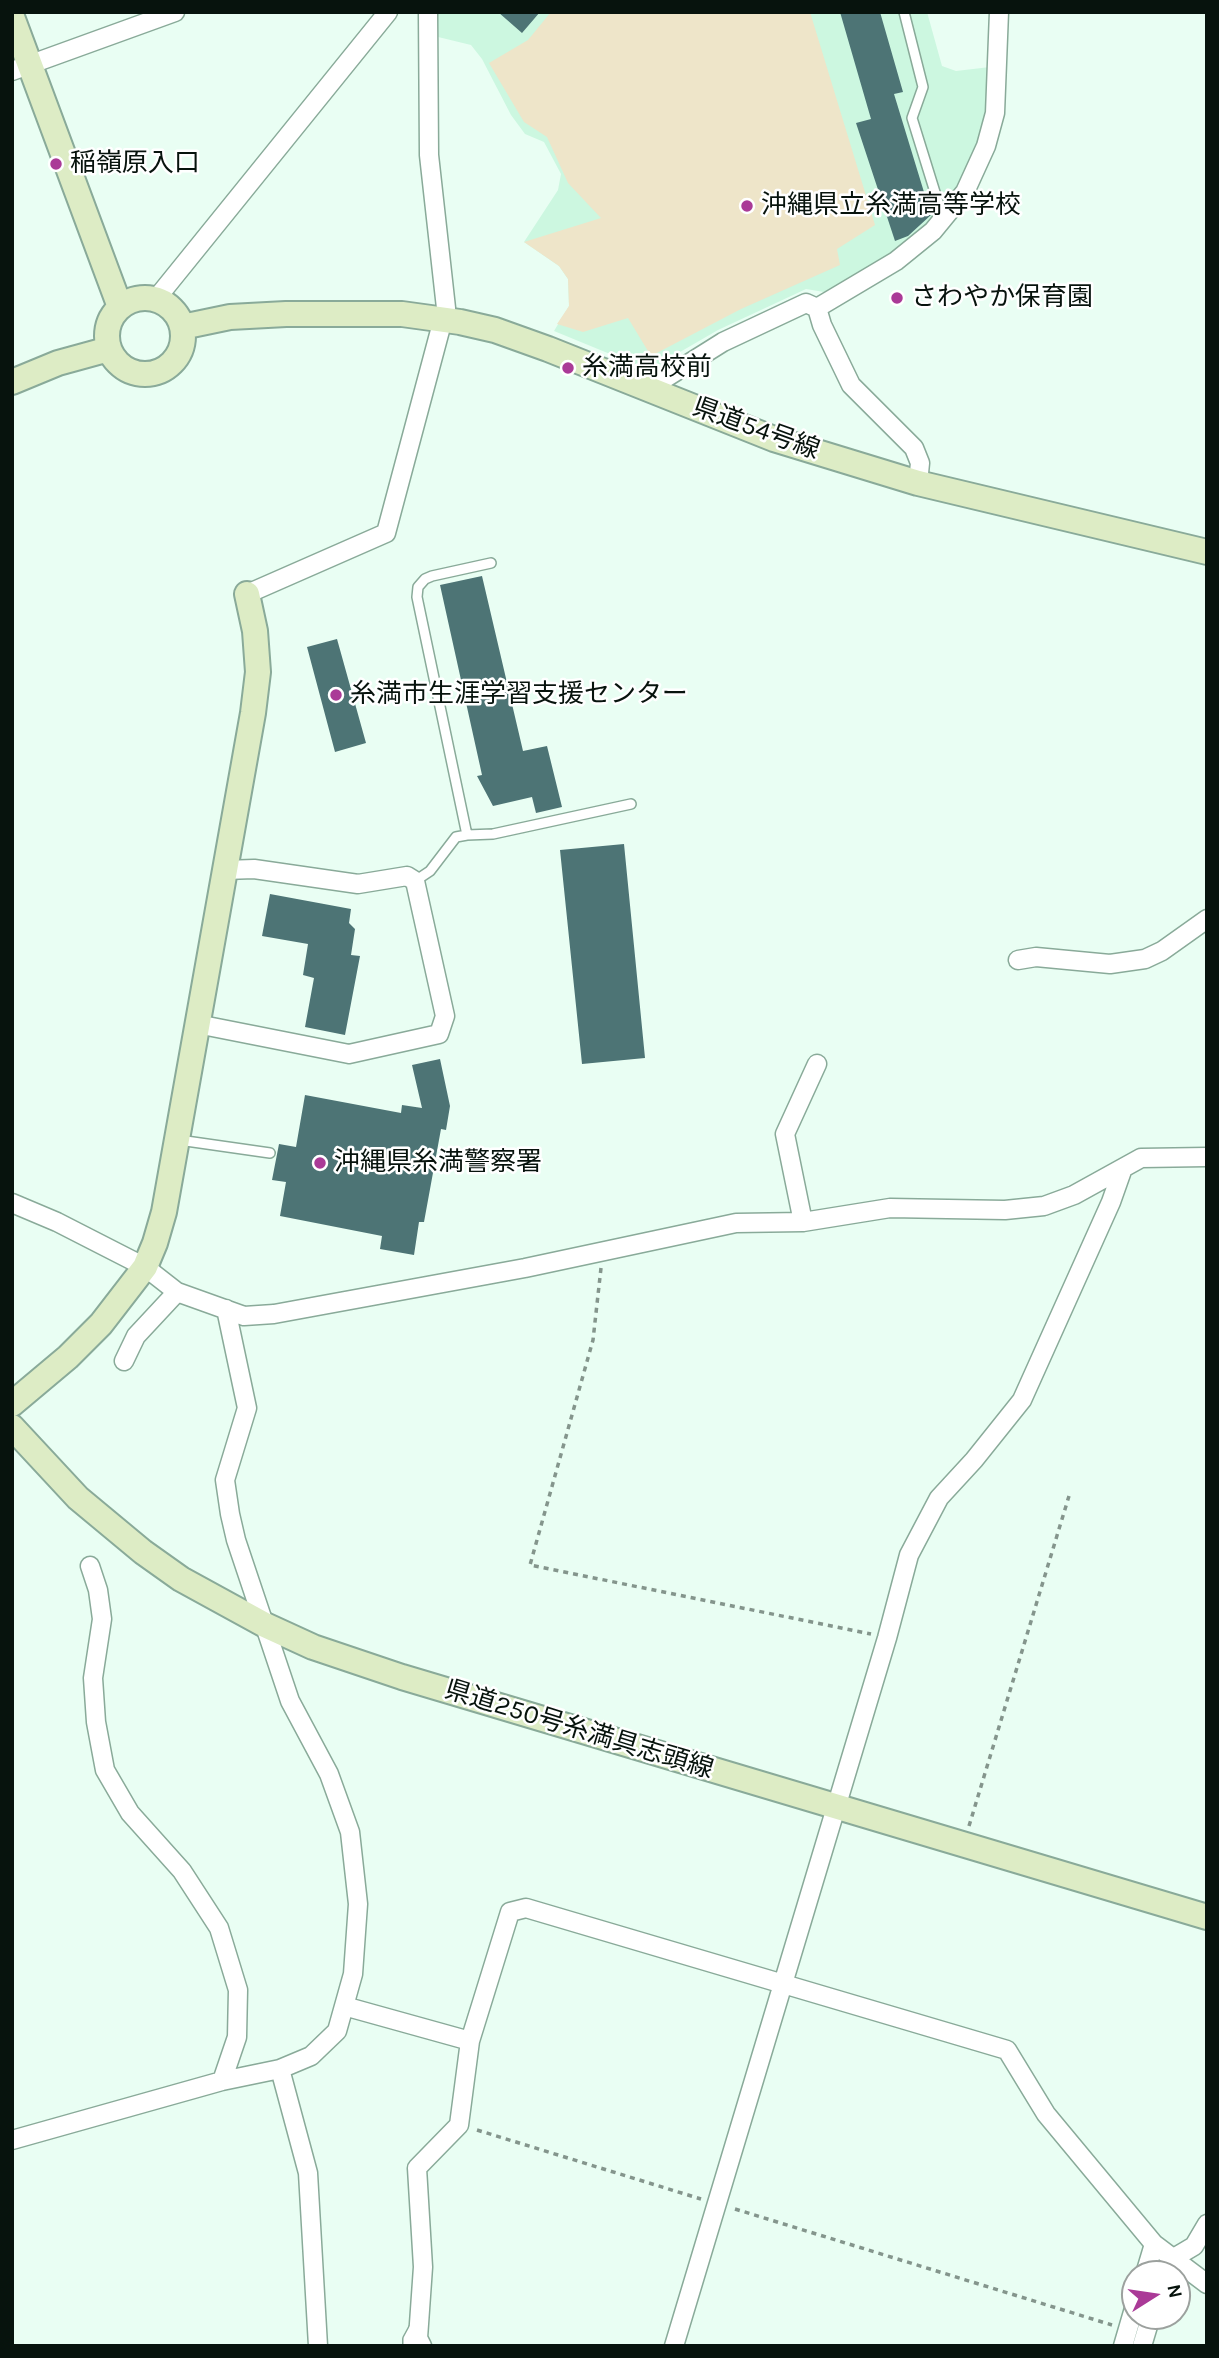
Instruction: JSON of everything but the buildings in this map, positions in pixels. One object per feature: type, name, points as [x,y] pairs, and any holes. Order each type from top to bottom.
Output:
[{"type":"main road","points":[[12,17],[21,68],[120,307]]},
{"type":"main road","points":[[156,299],[177,314],[183,327],[184,340],[173,363],[150,375],[125,369],[115,360],[109,349],[108,326],[120,307],[131,300],[156,299]]},
{"type":"main road","name":"県道54号線","points":[[183,327],[230,317],[384,314],[443,320],[495,330],[774,439],[918,483],[1207,552]]},
{"type":"main road","points":[[12,382],[58,363],[109,349]]},
{"type":"main road","points":[[12,1405],[68,1357],[101,1324],[145,1267],[164,1212],[253,713],[258,672],[255,631],[247,594]]},
{"type":"main road","name":"県道250号糸満具志頭線","points":[[12,1427],[78,1498],[110,1526],[181,1578],[265,1625],[313,1647],[402,1678],[1207,1917]]},
{"type":"street","points":[[21,68],[137,18],[175,12]]},
{"type":"street","points":[[156,299],[388,12]]},
{"type":"street","points":[[247,594],[386,533],[446,308],[429,156],[428,12]]},
{"type":"street","points":[[817,308],[896,261],[933,231],[965,192],[986,146],[995,113],[999,12]]},
{"type":"street","points":[[645,388],[723,342],[806,303],[817,308],[822,325],[851,386],[914,448],[920,463],[918,483]]},
{"type":"street","points":[[197,1024],[349,1054],[439,1034],[445,1016],[415,881],[407,876],[358,884],[254,869],[225,870]]},
{"type":"street","points":[[1018,960],[1036,957],[1110,964],[1136,961],[1163,951],[1207,919]]},
{"type":"street","points":[[803,1223],[785,1134],[817,1064]]},
{"type":"street","points":[[12,1203],[57,1222],[145,1267],[177,1292],[244,1316],[274,1314],[602,1253],[737,1223],[803,1223],[890,1208],[1005,1210],[1044,1206],[1074,1195],[1141,1158],[1207,1157]]},
{"type":"street","points":[[674,2346],[887,1638],[909,1555],[939,1498],[974,1460],[1022,1400],[1124,1168]]},
{"type":"street","points":[[124,1361],[136,1336],[177,1292]]},
{"type":"street","points":[[12,2140],[222,2081],[280,2069],[311,2056],[337,2031],[353,1974],[358,1904],[350,1832],[329,1774],[290,1700],[236,1540],[225,1480],[247,1408],[226,1309]]},
{"type":"street","points":[[90,1566],[98,1590],[102,1619],[93,1678],[96,1722],[105,1770],[130,1813],[183,1871],[219,1928],[238,1990],[237,2037],[222,2081]]},
{"type":"street","points":[[422,2346],[418,2338],[423,2267],[417,2168],[459,2124],[470,2041],[510,1912],[526,1908],[1007,2050],[1046,2114],[1154,2244],[1164,2260]]},
{"type":"street","points":[[344,2006],[470,2041]]},
{"type":"street","points":[[280,2069],[309,2174],[318,2346]]},
{"type":"street","points":[[1176,2260],[1194,2246],[1207,2224]]},
{"type":"street","points":[[1149,2260],[1154,2244]]},
{"type":"street","points":[[1191,2277],[1207,2284]]},
{"type":"lane","points":[[904,12],[923,87],[912,118],[943,218]]},
{"type":"lane","points":[[467,835],[417,597],[418,587],[425,579],[491,563]]},
{"type":"lane","points":[[415,881],[430,871],[456,837],[493,834],[631,804]]},
{"type":"lane","points":[[177,1139],[270,1153]]},
{"type":"lane","points":[[408,2346],[408,2339],[419,2319]]},
{"type":"path","points":[[602,1253],[593,1340],[530,1565],[887,1638]]},
{"type":"path","points":[[964,1845],[1069,1496]]},
{"type":"path","points":[[459,2124],[717,2203],[1125,2337]]},
{"type":"shaded area","name":"沖縄県立糸満高等学校","points":[[436,12],[927,12],[942,66],[956,71],[990,67],[988,121],[959,191],[934,221],[898,252],[830,293],[806,289],[718,330],[649,370],[554,331],[569,306],[568,279],[559,266],[524,242],[558,190],[561,174],[544,142],[525,134],[511,115],[482,59],[471,45],[434,36]]},
{"type":"shaded area","name":"沖縄県立糸満高等学校","points":[[551,12],[810,12],[875,225],[837,249],[840,265],[741,309],[651,356],[628,318],[583,332],[557,324],[569,306],[568,279],[559,266],[524,242],[601,218],[568,183],[547,137],[524,122],[489,63],[528,40]]},
{"type":"place","name":"稲嶺原入口","points":[[56,164]]},
{"type":"place","name":"沖縄県立糸満高等学校","points":[[747,206]]},
{"type":"place","name":"さわやか保育園","points":[[897,298]]},
{"type":"place","name":"糸満高校前","points":[[568,368]]},
{"type":"place","name":"糸満市生涯学習支援センター","points":[[336,695]]},
{"type":"place","name":"沖縄県糸満警察署","points":[[320,1163]]}]
